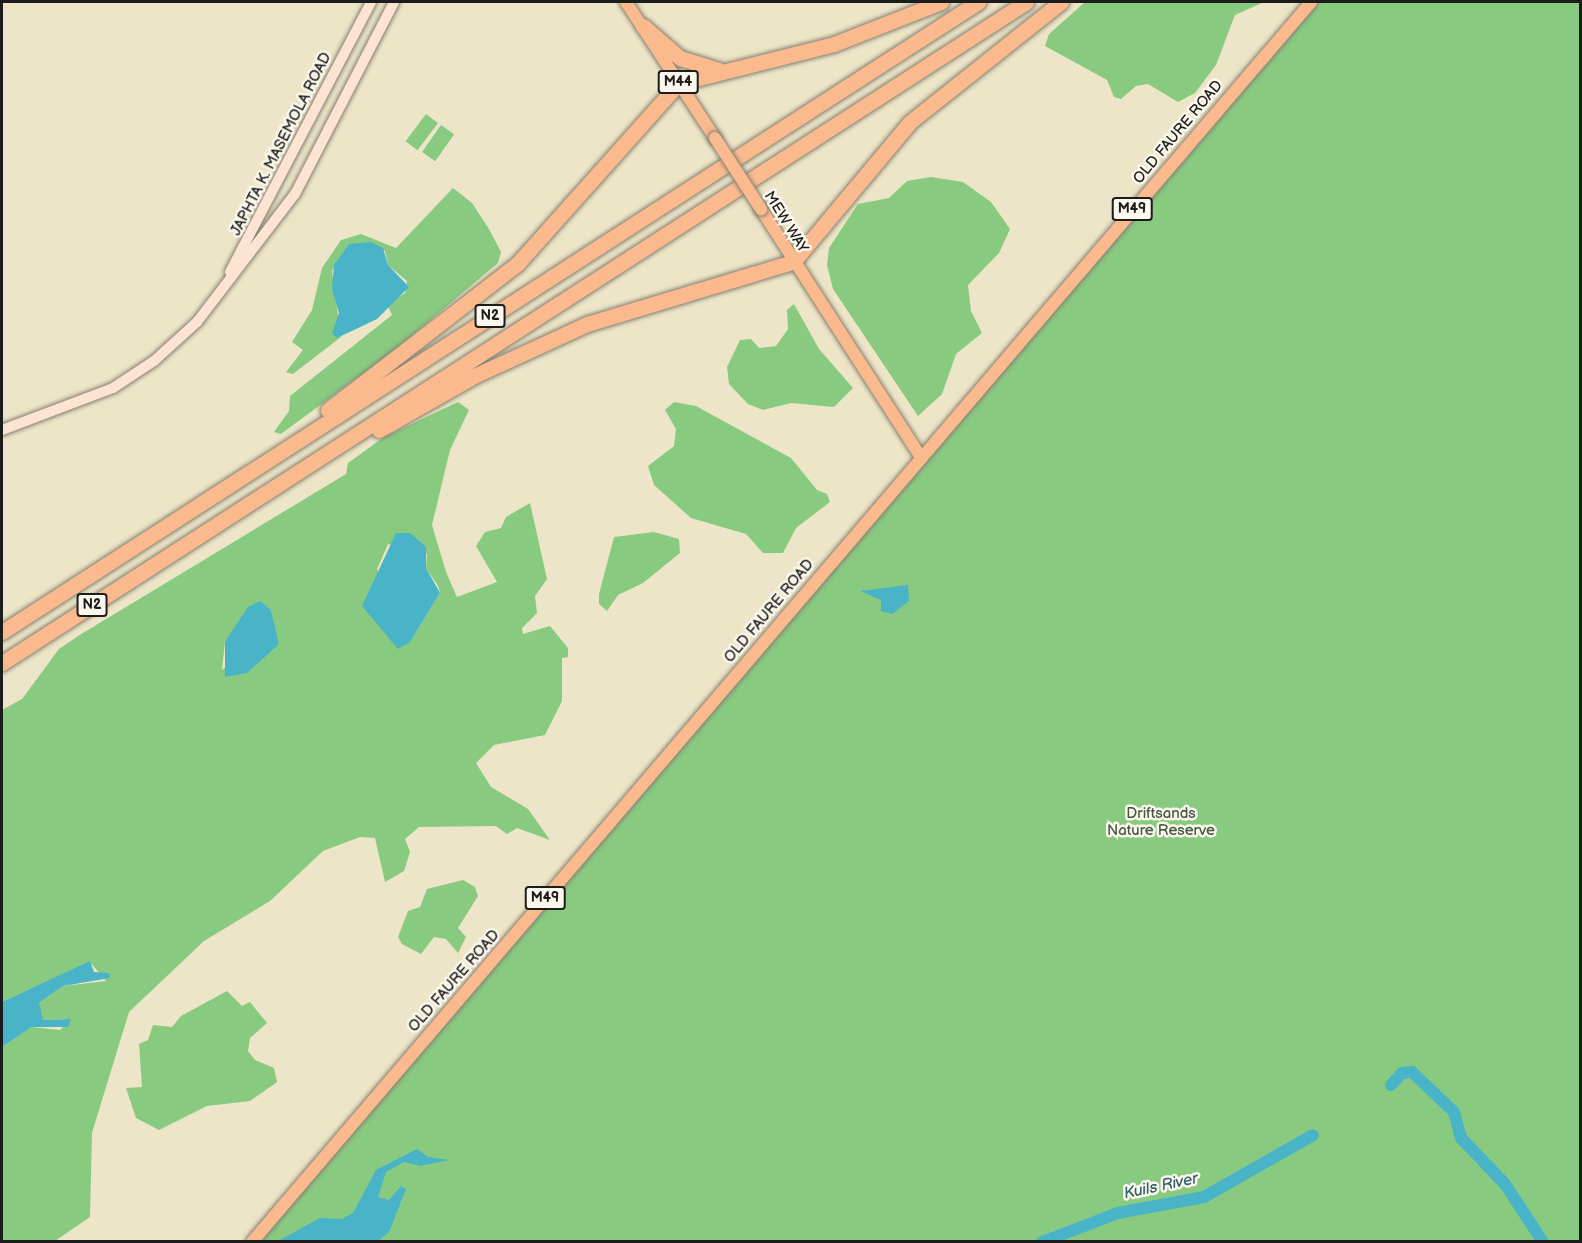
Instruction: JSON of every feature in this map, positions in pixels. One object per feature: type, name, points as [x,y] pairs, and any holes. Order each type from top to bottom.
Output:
[{"type":"highway","points":[[276,455],[518,263],[679,83],[834,44],[941,2]]},
{"type":"highway","name":"N2","points":[[2,632],[978,2]]},
{"type":"highway","name":"N2","points":[[2,663],[1026,2]]},
{"type":"highway","points":[[258,496],[555,337],[624,311],[793,262],[909,122],[1061,2]]},
{"type":"highway","points":[[642,26],[680,58],[725,71]]},
{"type":"main road","name":"JAPHTA K. MASEMOLA ROAD","points":[[216,299],[371,2]]},
{"type":"main road","name":"JAPHTA K. MASEMOLA ROAD","points":[[2,430],[59,413],[126,380],[174,345],[216,299],[295,194],[394,2]]},
{"type":"main road","name":"MEW WAY","points":[[626,2],[921,457]]},
{"type":"main road","name":"OLD FAURE ROAD","points":[[252,1242],[1311,2]]},
{"type":"green space","points":[[1085,2],[1264,2],[1235,15],[1216,65],[1195,93],[1178,102],[1148,84],[1136,86],[1121,99],[1114,97],[1107,80],[1045,46],[1049,34]]},
{"type":"green space","name":"Driftsands Nature Reserve","points":[[1319,2],[1580,2],[1580,1241],[260,1242],[565,876],[1257,66]]},
{"type":"green space","points":[[426,114],[438,123],[418,150],[406,141]]},
{"type":"green space","points":[[441,125],[454,134],[435,161],[422,152]]},
{"type":"green space","points":[[931,177],[963,182],[991,202],[1010,229],[999,253],[968,285],[971,311],[982,333],[956,354],[942,394],[918,416],[833,289],[827,265],[829,248],[858,204],[889,198],[907,181]]},
{"type":"green space","points":[[453,188],[472,203],[489,229],[501,252],[498,263],[396,349],[281,434],[274,432],[289,411],[290,396],[392,315],[387,304],[405,293],[407,281],[388,265],[385,251],[349,244],[332,271],[341,337],[293,374],[286,372],[303,350],[292,342],[312,310],[322,268],[341,240],[361,234],[396,248]]},
{"type":"green space","points":[[794,304],[819,349],[853,388],[834,407],[791,403],[763,410],[748,404],[729,384],[727,367],[740,340],[751,339],[759,348],[776,346],[788,329],[787,310]]},
{"type":"green space","points":[[458,402],[469,410],[450,450],[432,525],[446,572],[457,597],[497,582],[476,546],[485,532],[501,528],[506,517],[530,503],[547,579],[535,596],[537,613],[522,628],[523,634],[550,626],[568,648],[568,657],[562,658],[562,701],[545,735],[494,745],[476,763],[491,787],[528,809],[550,840],[517,828],[507,834],[496,826],[419,827],[405,839],[410,852],[404,871],[385,882],[375,838],[360,837],[323,851],[270,901],[204,941],[129,1012],[92,1133],[90,1217],[55,1241],[2,1241],[2,1047],[32,1027],[60,1030],[71,1019],[43,1020],[37,1013],[39,1003],[63,986],[106,981],[90,962],[2,1002],[2,710],[22,699],[59,649],[346,474],[348,463],[384,437]],"holes":[[[388,544],[427,554],[426,568],[440,593],[410,642],[377,569]],[[271,610],[274,624],[222,670],[225,642]]]},
{"type":"green space","points":[[674,402],[696,406],[791,458],[817,490],[827,494],[830,502],[796,528],[783,553],[763,553],[746,534],[691,518],[654,485],[648,466],[674,446],[676,429],[665,410]]},
{"type":"green space","points":[[654,532],[679,539],[680,553],[643,583],[618,595],[607,611],[599,604],[599,594],[614,537]]},
{"type":"green space","points":[[463,880],[475,887],[478,896],[458,928],[466,937],[458,953],[446,939],[434,937],[421,954],[402,944],[398,937],[408,911],[420,907],[427,889]]},
{"type":"green space","points":[[227,991],[242,1006],[250,1002],[267,1023],[250,1038],[248,1051],[255,1060],[274,1068],[277,1082],[250,1101],[207,1106],[159,1130],[136,1118],[126,1088],[142,1087],[139,1044],[148,1040],[153,1025],[172,1027],[181,1016]]},
{"type":"water","points":[[371,242],[383,248],[388,265],[409,287],[377,319],[337,338],[332,333],[339,313],[332,289],[334,265],[349,244]]},
{"type":"water","points":[[396,533],[410,533],[426,547],[426,568],[440,593],[410,642],[398,649],[362,606]]},
{"type":"water","points":[[908,585],[909,601],[892,614],[881,611],[881,600],[860,591]]},
{"type":"water","points":[[260,601],[271,610],[279,644],[247,673],[225,677],[225,642],[248,607]]},
{"type":"water","points":[[90,961],[94,972],[109,973],[110,978],[63,986],[39,1003],[43,1020],[71,1019],[68,1027],[32,1027],[2,1047],[2,1002]]},
{"type":"water","points":[[417,1149],[428,1157],[449,1160],[421,1166],[404,1162],[386,1172],[378,1197],[389,1200],[401,1186],[406,1189],[389,1232],[378,1241],[278,1241],[320,1218],[342,1219],[353,1213],[376,1170]]},
{"type":"waterway","name":"Kuils River","points":[[1391,1085],[1402,1073],[1412,1072],[1454,1112],[1461,1138],[1505,1184],[1543,1242]]},
{"type":"waterway","name":"Kuils River","points":[[1042,1242],[1118,1213],[1204,1197],[1313,1135]]}]
